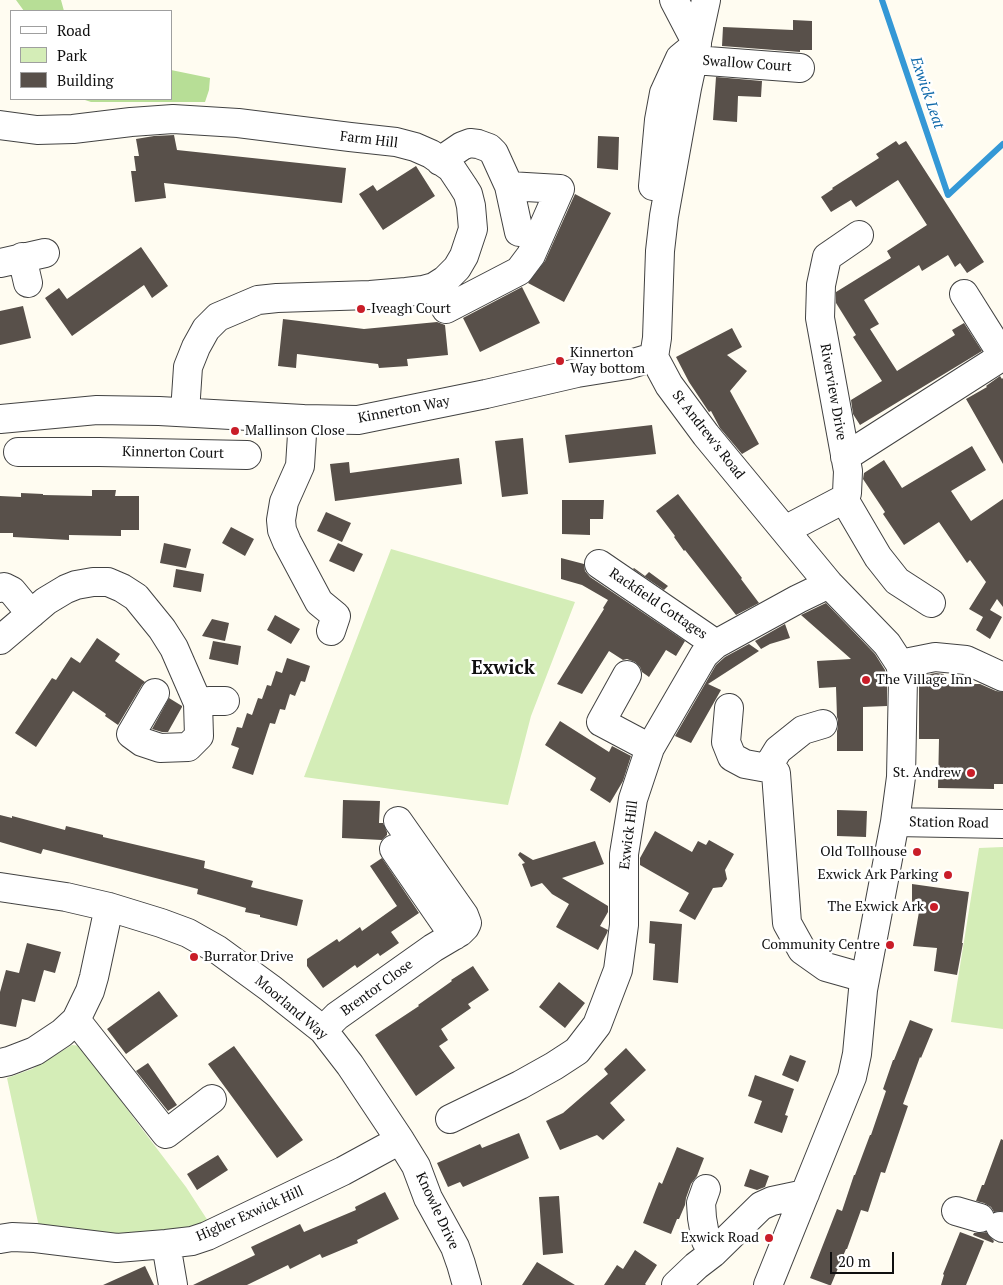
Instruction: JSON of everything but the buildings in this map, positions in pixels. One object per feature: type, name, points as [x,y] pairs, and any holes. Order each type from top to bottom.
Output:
[{"type":"street","points":[[674,0],[695,52]]},
{"type":"street","points":[[654,357],[657,338],[660,251],[664,216],[706,0]]},
{"type":"street","name":"Swallow Court","points":[[695,52],[800,68]]},
{"type":"street","name":"Farm Hill","points":[[0,125],[38,130],[73,129],[154,120],[173,120],[238,123],[396,142],[431,154],[450,168],[468,194],[472,215],[472,229],[464,256],[457,268],[445,280],[434,287],[423,290],[370,295],[258,300],[218,317],[206,330],[196,347],[188,367],[185,412]]},
{"type":"street","points":[[440,161],[462,146],[470,143],[489,148],[494,153],[509,186],[519,232]]},
{"type":"street","points":[[434,287],[446,309],[519,271],[531,255],[560,189],[509,186]]},
{"type":"street","name":"Riverview Drive","points":[[844,499],[847,493],[848,471],[820,318],[821,286],[827,257],[860,235]]},
{"type":"street","points":[[845,457],[1003,356],[964,294]]},
{"type":"street","name":"Kinnerton Way","points":[[0,419],[96,410],[358,420],[654,357]]},
{"type":"street","name":"St Andrew's Road","points":[[654,357],[669,385],[706,435],[829,584],[887,644],[900,664],[903,678],[902,777],[895,822]]},
{"type":"street","points":[[96,410],[99,452]]},
{"type":"street","points":[[303,419],[300,466],[284,502],[281,520],[282,530],[319,602],[341,619]]},
{"type":"street","name":"Kinnerton Court","points":[[18,452],[247,455]]},
{"type":"street","points":[[786,530],[844,499],[878,557],[897,581],[931,603]]},
{"type":"street","name":"Rackfield Cottages","points":[[599,564],[716,644]]},
{"type":"street","points":[[0,640],[46,601],[66,589],[93,582],[108,582],[122,588],[136,598],[162,629],[174,648],[198,703],[199,736],[188,747],[160,748],[142,742],[131,734],[155,693]]},
{"type":"street","name":"Exwick Hill","points":[[450,1120],[554,1066],[577,1051],[597,1025],[618,970],[624,925],[624,854],[633,798],[650,748],[704,655],[716,644],[798,598],[829,584]]},
{"type":"street","points":[[0,588],[4,587],[12,591],[31,614]]},
{"type":"street","points":[[900,664],[935,657],[966,660],[1003,677]]},
{"type":"street","points":[[626,675],[601,722],[650,748]]},
{"type":"street","points":[[198,703],[225,701]]},
{"type":"street","points":[[729,708],[726,742],[732,757],[745,764],[767,768],[776,774],[787,923],[802,950],[826,967],[865,978]]},
{"type":"street","points":[[767,768],[778,750],[803,730],[823,724]]},
{"type":"street","points":[[394,849],[442,936],[467,923],[464,915],[398,822]]},
{"type":"street","points":[[768,1285],[852,1076],[857,1054],[865,978],[895,822]]},
{"type":"street","name":"Station Road","points":[[895,822],[1003,824]]},
{"type":"street","name":"Moorland Way","points":[[0,887],[66,897],[109,907],[188,933],[218,950],[323,1030],[350,1065],[400,1140]]},
{"type":"street","points":[[0,1063],[35,1052],[62,1033],[76,1020],[90,991],[109,907]]},
{"type":"street","name":"Brentor Close","points":[[323,1030],[338,1016],[442,936]]},
{"type":"street","points":[[76,1020],[166,1134],[212,1099]]},
{"type":"street","name":"Higher Exwick Hill","points":[[0,1239],[12,1237],[35,1238],[117,1248],[192,1241],[207,1236],[343,1171],[400,1140]]},
{"type":"street","name":"Knowle Drive","points":[[400,1140],[416,1166],[428,1198],[455,1247],[467,1285]]},
{"type":"street","points":[[706,1189],[701,1203],[702,1218],[706,1241],[713,1253]]},
{"type":"street","points":[[676,1285],[713,1253],[761,1206],[772,1201],[805,1194]]},
{"type":"street","points":[[166,1244],[173,1285]]},
{"type":"green space","points":[[16,0],[61,0],[64,10],[23,10]]},
{"type":"green space","points":[[172,70],[210,78],[205,102],[91,102],[85,100],[172,100]]},
{"type":"green space","points":[[391,549],[575,602],[531,716],[508,805],[304,777]]},
{"type":"green space","points":[[1003,847],[1003,1029],[951,1022],[979,848]]},
{"type":"green space","points":[[72,1045],[81,1046],[186,1187],[210,1224],[166,1233],[101,1235],[39,1227],[7,1078],[32,1069]]},
{"type":"waterway","name":"Exwick Leat","points":[[882,0],[948,195],[1003,144]]},
{"type":"place","name":"Iveagh Court","points":[[361,309]]},
{"type":"place","name":"Kinnerton Way bottom","points":[[560,361]]},
{"type":"place","name":"Mallinson Close","points":[[235,431]]},
{"type":"place","name":"The Village Inn","points":[[866,680]]},
{"type":"place","name":"St. Andrew","points":[[971,773]]},
{"type":"place","name":"Old Tollhouse","points":[[917,852]]},
{"type":"place","name":"Exwick Ark Parking","points":[[948,875]]},
{"type":"place","name":"The Exwick Ark","points":[[934,907]]},
{"type":"place","name":"Community Centre","points":[[890,945]]},
{"type":"place","name":"Burrator Drive","points":[[194,957]]},
{"type":"place","name":"Exwick Road","points":[[769,1238]]},
{"type":"district","name":"Exwick","points":[[503,669]]}]
